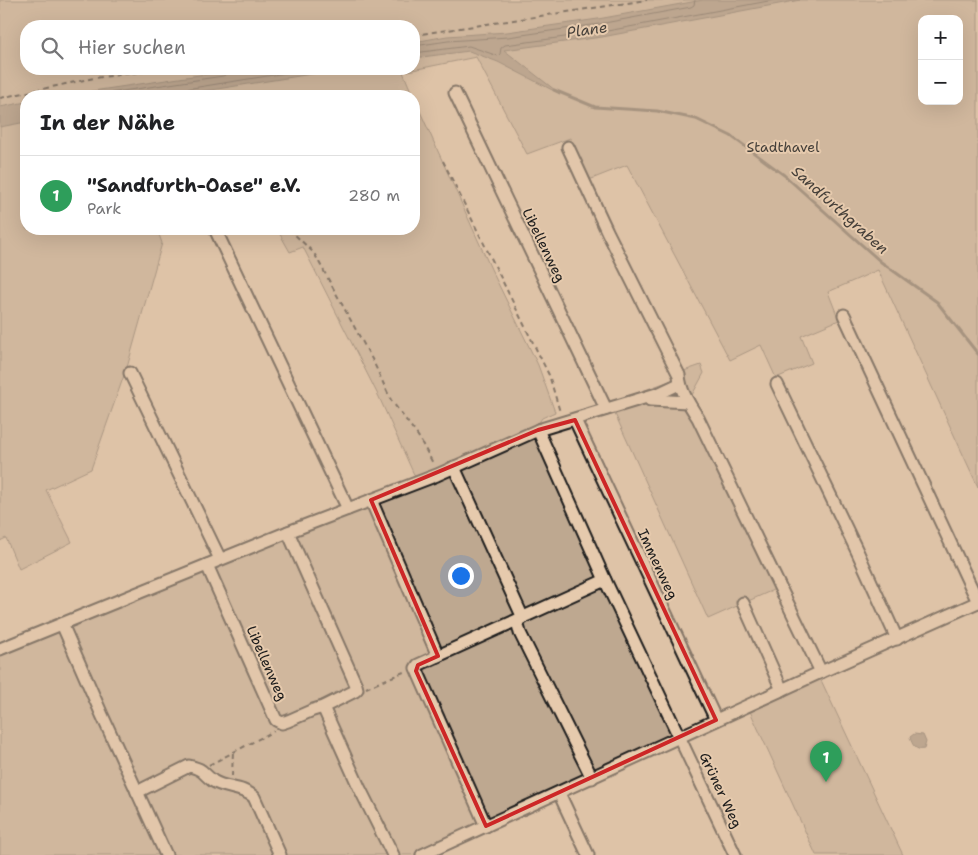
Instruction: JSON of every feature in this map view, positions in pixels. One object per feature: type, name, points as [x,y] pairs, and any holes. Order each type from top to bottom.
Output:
[{"type":"street","name":"Libellenweg","points":[[455,92],[606,409]]},
{"type":"street","points":[[568,146],[607,231],[679,375],[680,384],[688,402],[698,418],[821,672]]},
{"type":"street","points":[[218,235],[348,509]]},
{"type":"street","points":[[422,855],[978,602],[844,316]]},
{"type":"street","points":[[130,373],[220,559]]},
{"type":"street","points":[[0,649],[220,559],[436,475],[538,430],[660,394],[680,384]]},
{"type":"street","points":[[777,384],[858,552],[897,639]]},
{"type":"street","points":[[641,399],[688,402]]},
{"type":"street","name":"Immenweg","points":[[569,421],[716,720]]},
{"type":"street","points":[[538,430],[605,580],[679,737]]},
{"type":"street","points":[[454,467],[520,620],[520,633],[592,778]]},
{"type":"street","points":[[371,500],[438,656]]},
{"type":"street","points":[[282,723],[323,707],[357,690],[288,532]]},
{"type":"street","name":"Libellenweg","points":[[207,565],[276,720],[282,723]]},
{"type":"street","points":[[486,826],[416,668],[418,665],[605,580]]},
{"type":"street","points":[[743,603],[782,690]]},
{"type":"street","points":[[62,624],[166,855]]},
{"type":"street","points":[[323,707],[359,787],[393,855]]},
{"type":"street","name":"Grüner Weg","points":[[679,737],[735,855]]},
{"type":"street","points":[[137,792],[189,766],[201,769],[214,781],[231,788],[247,791],[254,796],[280,855]]},
{"type":"street","points":[[559,793],[588,855]]},
{"type":"path","points":[[420,35],[647,0]]},
{"type":"path","points":[[38,90],[118,75]]},
{"type":"path","points":[[0,98],[20,94]]},
{"type":"path","points":[[443,161],[526,332],[549,375],[569,421]]},
{"type":"path","points":[[295,235],[314,253],[369,353],[391,400],[418,436],[434,465],[436,475]]},
{"type":"path","points":[[357,690],[416,668]]},
{"type":"path","points":[[201,769],[279,728],[282,723]]},
{"type":"path","points":[[231,788],[233,751]]},
{"type":"highlighted area","points":[[575,420],[716,720],[486,826],[416,671],[418,665],[438,656],[371,500],[538,430]]},
{"type":"green space","name":"Stadthavel","points":[[0,0],[978,0],[978,487],[878,270],[828,292],[839,320],[801,336],[812,363],[776,378],[761,345],[730,360],[627,165],[589,180],[570,138],[527,154],[476,57],[420,69],[420,20],[20,20],[20,75],[404,75],[410,90],[20,90],[20,235],[159,235],[162,243],[128,364],[91,469],[46,490],[72,542],[19,569],[6,538],[0,541]]},
{"type":"green space","points":[[420,111],[491,269],[538,365],[555,412],[542,418],[536,427],[416,479],[379,397],[303,247],[290,252],[280,235],[420,235]]},
{"type":"green space","points":[[701,365],[704,373],[692,395],[782,586],[708,619],[610,403],[672,380],[681,372]]},
{"type":"green space","points":[[537,435],[673,735],[413,855],[0,855],[0,653]]},
{"type":"green space","points":[[820,678],[903,855],[816,855],[749,709]]},
{"type":"water","name":"Plane","points":[[703,0],[800,0],[602,37],[504,50],[560,94],[498,62],[469,51],[420,57],[420,41],[447,36],[507,32],[598,19]]},
{"type":"water","points":[[199,75],[305,75],[211,90],[100,90]]},
{"type":"water","points":[[20,103],[20,123],[0,127],[0,107]]},
{"type":"water","points":[[914,734],[923,735],[926,742],[924,749],[919,749],[913,745],[910,737]]},
{"type":"waterway","name":"Sandfurthgraben","points":[[554,90],[595,107],[657,111],[696,119],[731,136],[784,175],[881,262],[937,302],[978,354]]},
{"type":"place","name":"\"Sandfurth-Oase\" e.V.","points":[[826,782]]}]
